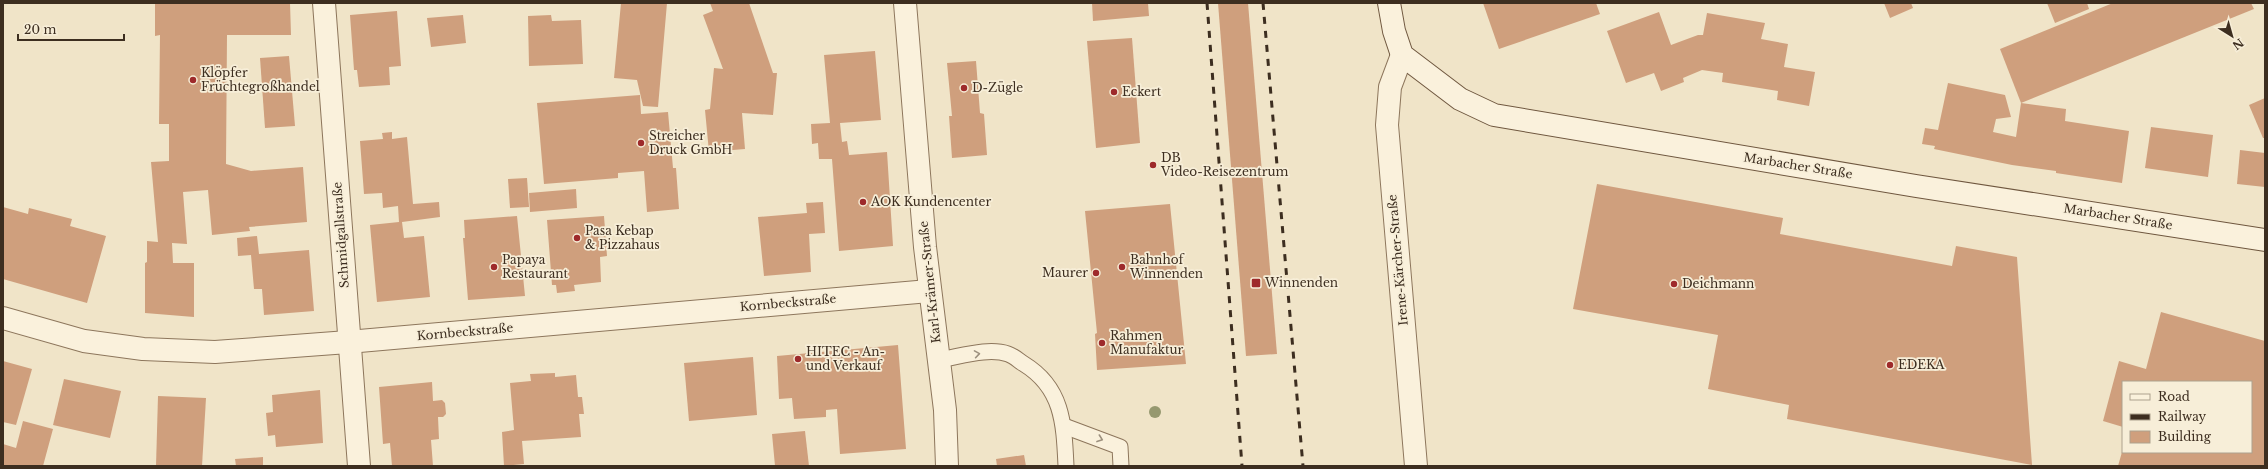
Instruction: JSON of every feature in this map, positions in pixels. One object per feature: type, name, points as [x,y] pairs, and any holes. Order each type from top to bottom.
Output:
[{"type":"street","name":"Schmidgallstraße","points":[[324,3],[348,342],[359,466]]},
{"type":"street","name":"Karl-Krämer-Straße","points":[[905,3],[929,291],[945,410],[947,466]]},
{"type":"street","points":[[1389,3],[1394,31],[1402,55]]},
{"type":"street","name":"Marbacher Straße","points":[[1402,55],[1460,99],[1494,115],[1916,186],[2265,240]]},
{"type":"street","name":"Irene-Kärcher-Straße","points":[[1402,55],[1390,87],[1387,125],[1416,466]]},
{"type":"street","name":"Kornbeckstraße","points":[[3,318],[84,341],[143,349],[215,352],[348,342],[929,291]]},
{"type":"lane","points":[[938,360],[987,353],[1008,354],[1038,372],[1056,396],[1064,426],[1066,466]]},
{"type":"lane","points":[[1064,426],[1120,447],[1120,466]]},
{"type":"building","points":[[155,3],[290,3],[291,35],[227,35],[226,164],[251,171],[303,167],[307,222],[249,227],[250,231],[212,235],[208,190],[183,192],[187,244],[172,243],[173,263],[194,263],[194,317],[145,313],[145,263],[147,262],[147,241],[158,242],[151,162],[169,161],[169,124],[159,124],[160,35],[155,36]]},
{"type":"building","points":[[621,3],[667,3],[658,107],[643,106],[637,80],[614,78]]},
{"type":"building","points":[[710,3],[749,3],[773,73],[777,73],[773,115],[742,113],[745,149],[709,152],[705,110],[710,109],[714,68],[723,69],[703,15],[713,11]]},
{"type":"building","points":[[1092,3],[1148,3],[1149,16],[1093,21]]},
{"type":"building","points":[[1218,3],[1248,3],[1277,354],[1246,356]]},
{"type":"building","points":[[1483,3],[1596,3],[1600,14],[1499,49]]},
{"type":"building","points":[[1884,3],[1911,3],[1913,8],[1890,18]]},
{"type":"building","points":[[2047,3],[2087,3],[2089,9],[2055,23]]},
{"type":"building","points":[[2113,3],[2251,3],[2254,9],[2021,103],[2000,49]]},
{"type":"building","points":[[397,11],[401,66],[389,67],[390,85],[359,87],[357,70],[354,70],[350,15]]},
{"type":"building","points":[[1659,12],[1671,45],[1698,35],[1703,35],[1707,13],[1765,23],[1761,39],[1788,44],[1784,67],[1815,72],[1809,106],[1777,100],[1778,91],[1722,82],[1723,73],[1702,70],[1683,78],[1684,82],[1661,91],[1654,73],[1626,83],[1607,31]]},
{"type":"building","points":[[463,15],[466,43],[431,47],[427,18]]},
{"type":"building","points":[[551,15],[552,21],[581,20],[583,64],[529,66],[528,16]]},
{"type":"building","name":"Eckert","points":[[1132,38],[1140,143],[1096,148],[1087,41]]},
{"type":"building","points":[[875,51],[881,120],[840,123],[842,142],[847,141],[849,155],[887,152],[893,246],[839,251],[832,159],[819,159],[818,143],[812,144],[811,124],[830,123],[824,55]]},
{"type":"building","points":[[289,56],[295,126],[265,128],[260,58]]},
{"type":"building","name":"D-Zügle","points":[[976,61],[980,113],[984,114],[987,155],[952,158],[949,116],[952,116],[947,63]]},
{"type":"building","points":[[1948,83],[2005,95],[2011,117],[1996,119],[1993,132],[2016,137],[2021,103],[2066,109],[2065,121],[2129,131],[2122,183],[2012,165],[1934,149],[1935,146],[1922,144],[1925,128],[1938,130]]},
{"type":"building","points":[[640,95],[641,114],[668,112],[673,168],[676,168],[679,209],[647,212],[644,171],[618,173],[618,178],[544,184],[537,103]]},
{"type":"building","points":[[2265,98],[2265,138],[2263,138],[2249,105]]},
{"type":"building","points":[[2151,127],[2213,135],[2208,177],[2145,168]]},
{"type":"building","points":[[392,132],[392,139],[407,137],[413,204],[439,202],[440,217],[402,222],[404,238],[424,236],[430,297],[377,302],[370,225],[399,222],[398,206],[383,208],[382,193],[364,194],[360,141],[383,139],[382,133]]},
{"type":"building","points":[[2240,150],[2265,153],[2265,187],[2237,184]]},
{"type":"building","points":[[527,178],[529,207],[510,208],[508,179]]},
{"type":"building","name":"EDEKA","points":[[1597,184],[1783,218],[1780,234],[1952,266],[1956,246],[2017,257],[2032,465],[1787,419],[1789,405],[1708,389],[1718,335],[1573,309]]},
{"type":"building","points":[[576,189],[577,208],[530,212],[529,193]]},
{"type":"building","points":[[823,202],[825,233],[809,234],[811,272],[764,276],[758,217],[807,213],[806,203]]},
{"type":"building","name":"Bahnhof Winnenden","points":[[1170,204],[1186,364],[1097,370],[1095,334],[1097,333],[1085,211]]},
{"type":"building","points":[[3,207],[28,214],[29,208],[72,219],[70,226],[106,236],[87,303],[3,279]]},
{"type":"building","name":"Papaya Restaurant","points":[[517,216],[525,296],[468,300],[463,238],[465,238],[464,220]]},
{"type":"building","name":"Pasa Kebap & Pizzahaus","points":[[604,216],[607,256],[600,257],[601,282],[574,285],[575,291],[557,293],[556,285],[552,285],[547,220]]},
{"type":"building","points":[[257,236],[259,254],[309,250],[314,311],[264,315],[262,289],[254,289],[251,255],[238,256],[237,238]]},
{"type":"building","points":[[2161,312],[2265,341],[2265,466],[2118,466],[2122,452],[2252,453],[2252,381],[2122,381],[2122,427],[2103,421],[2119,361],[2146,369]]},
{"type":"building","points":[[898,345],[906,449],[840,454],[837,409],[826,410],[826,417],[794,419],[792,398],[779,399],[777,356]]},
{"type":"building","points":[[753,357],[757,415],[689,421],[684,363]]},
{"type":"building","points":[[3,361],[32,369],[16,425],[3,422]]},
{"type":"building","points":[[555,373],[555,377],[576,375],[578,397],[582,397],[584,414],[579,414],[581,437],[522,441],[524,464],[504,466],[502,432],[514,430],[510,383],[531,381],[530,374]]},
{"type":"building","points":[[64,379],[121,391],[110,438],[53,425]]},
{"type":"building","points":[[432,382],[433,401],[442,400],[445,403],[446,414],[443,417],[438,417],[439,439],[431,440],[433,466],[392,466],[390,443],[383,444],[379,387]]},
{"type":"building","points":[[320,390],[323,443],[276,447],[275,435],[268,436],[266,413],[273,412],[272,395]]},
{"type":"building","points":[[158,396],[206,398],[202,466],[156,466]]},
{"type":"building","points":[[23,421],[53,429],[43,466],[3,466],[3,444],[16,448]]},
{"type":"building","points":[[805,431],[809,466],[775,466],[772,434]]},
{"type":"building","points":[[1024,455],[1026,466],[997,466],[996,459]]},
{"type":"building","points":[[263,457],[263,466],[236,466],[235,459]]},
{"type":"railway","points":[[1207,3],[1242,466]]},
{"type":"railway","points":[[1263,3],[1303,466]]},
{"type":"place","name":"Klöpfer Früchtegroßhandel","points":[[193,80]]},
{"type":"place","name":"D-Zügle","points":[[964,88]]},
{"type":"place","name":"Eckert","points":[[1114,92]]},
{"type":"place","name":"Streicher Druck GmbH","points":[[641,143]]},
{"type":"place","name":"DB Video-Reisezentrum","points":[[1153,165]]},
{"type":"place","name":"AOK Kundencenter","points":[[863,202]]},
{"type":"place","name":"Pasa Kebap & Pizzahaus","points":[[577,238]]},
{"type":"place","name":"Papaya Restaurant","points":[[494,267]]},
{"type":"place","name":"Bahnhof Winnenden","points":[[1122,267]]},
{"type":"place","name":"Maurer","points":[[1096,273]]},
{"type":"place","name":"Winnenden","points":[[1256,283]]},
{"type":"place","name":"Deichmann","points":[[1674,284]]},
{"type":"place","name":"Rahmen Manufaktur","points":[[1102,343]]},
{"type":"place","name":"HITEC - An- und Verkauf","points":[[798,359]]},
{"type":"place","name":"EDEKA","points":[[1890,365]]}]
